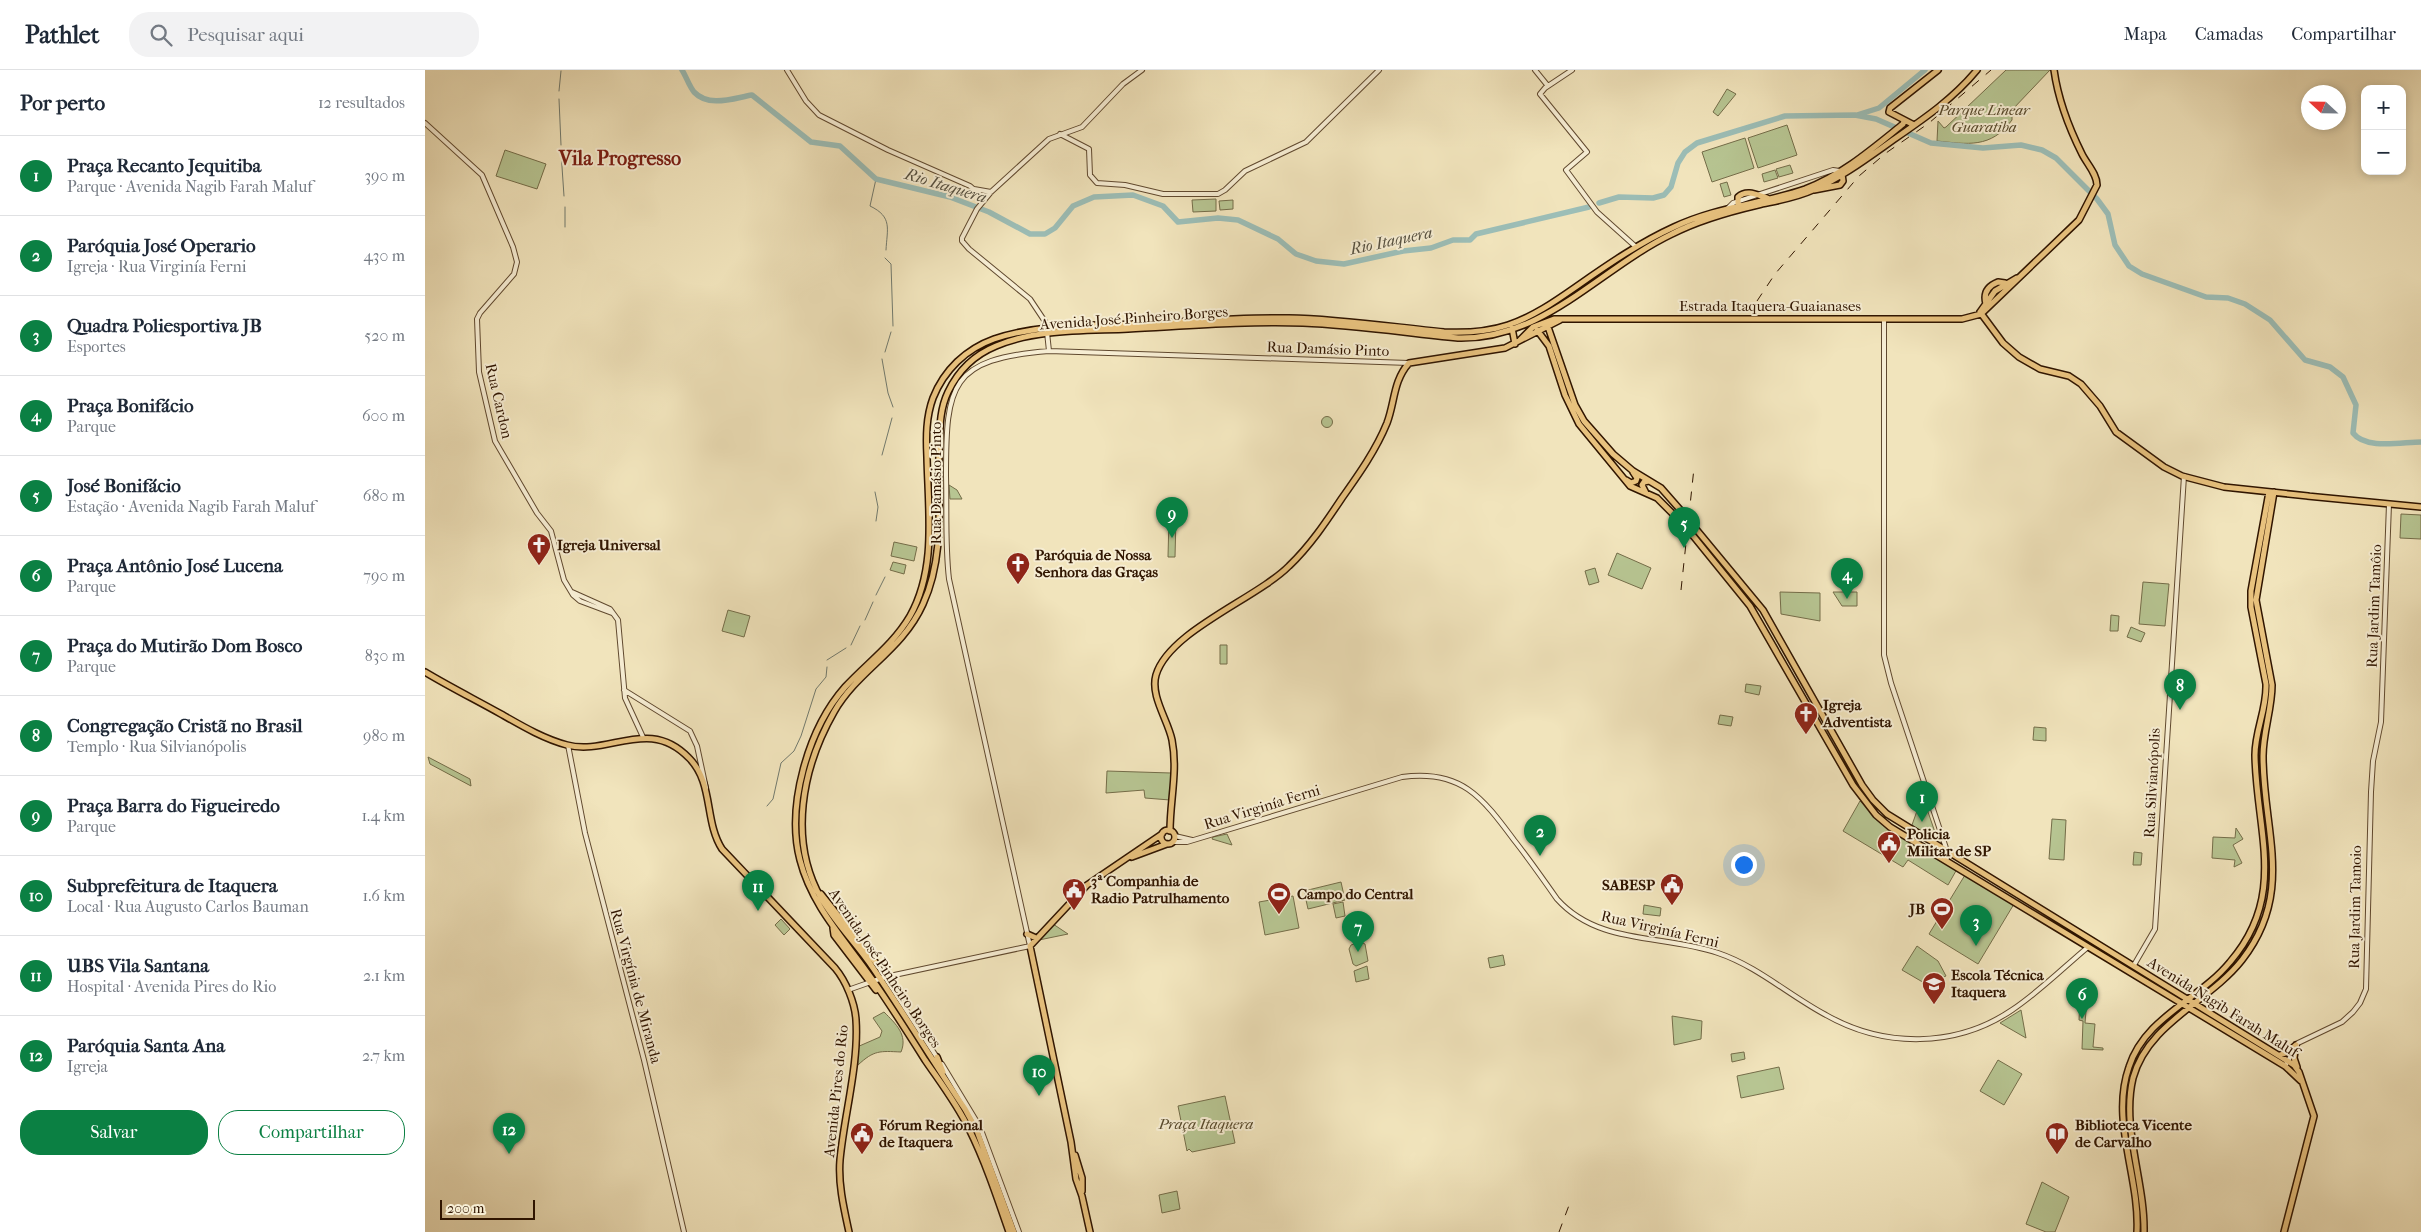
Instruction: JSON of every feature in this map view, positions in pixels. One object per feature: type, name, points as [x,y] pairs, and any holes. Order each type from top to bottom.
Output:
[{"type":"main road","points":[[1913,126],[1890,114],[1890,108],[1938,70]]},
{"type":"main road","name":"Avenida José Pinheiro Borges","points":[[1015,1232],[977,1131],[883,978],[836,926],[812,892],[799,857],[795,822],[798,791],[810,750],[831,706],[847,685],[899,633],[914,609],[924,584],[928,540],[927,423],[932,399],[949,370],[959,359],[999,337],[1048,332],[1276,322],[1324,324],[1458,338],[1494,336],[1546,322],[1555,309],[1628,259],[1670,234],[1738,206],[1804,189],[1842,173],[1901,135],[1938,108],[1977,70]]},
{"type":"main road","points":[[1979,314],[1997,300],[2079,220],[2097,185],[2096,179],[2071,130],[2060,98],[2054,70]]},
{"type":"main road","name":"Avenida José Pinheiro Borges","points":[[1842,173],[1894,132],[1903,122]]},
{"type":"main road","name":"Avenida José Pinheiro Borges","points":[[1009,1232],[969,1130],[959,1110],[897,1016],[834,936],[836,926],[810,873],[803,842],[801,812],[807,784],[819,746],[839,704],[850,690],[905,636],[921,609],[933,579],[939,533],[940,418],[947,394],[964,368],[981,354],[1001,344],[1064,326],[1291,318],[1462,332],[1513,323],[1538,312],[1635,247],[1684,222],[1727,208],[1840,185],[1843,181],[1842,173]]},
{"type":"main road","points":[[1738,206],[1738,197],[1742,194],[1750,193],[1768,198]]},
{"type":"main road","points":[[1979,314],[1990,298],[2005,283],[2022,275]]},
{"type":"main road","points":[[1986,304],[1986,292],[1997,282],[2005,283]]},
{"type":"main road","points":[[2003,294],[2005,283]]},
{"type":"main road","points":[[1986,292],[1990,298],[1997,300]]},
{"type":"main road","points":[[1549,305],[1555,309],[1562,319]]},
{"type":"main road","points":[[1538,312],[1546,322],[1553,338],[1579,414],[1607,449],[1633,471],[1667,493],[1683,513]]},
{"type":"main road","points":[[1979,314],[2012,351],[2034,366],[2075,380],[2096,401],[2115,430],[2122,437],[2164,467],[2184,476],[2224,487],[2421,507]]},
{"type":"main road","name":"Estrada Itaquera-Guaianases","points":[[1409,363],[1485,352],[1515,344],[1546,322],[1562,319],[1962,319],[1979,314]]},
{"type":"main road","points":[[1513,323],[1512,331],[1515,344]]},
{"type":"main road","points":[[1538,328],[1546,342],[1574,416],[1623,479],[1634,488],[1661,501],[1682,523]]},
{"type":"main road","points":[[1546,342],[1553,338]]},
{"type":"main road","points":[[1167,844],[1163,841],[1170,820],[1175,760],[1166,718],[1155,689],[1159,667],[1174,646],[1233,604],[1275,579],[1314,539],[1378,443],[1387,422],[1399,375],[1409,363]]},
{"type":"main road","points":[[1623,479],[1631,483],[1636,481],[1637,478],[1633,471]]},
{"type":"main road","points":[[1646,493],[1642,489],[1642,485],[1644,482],[1651,481]]},
{"type":"main road","points":[[2137,1232],[2137,1211],[2123,1118],[2122,1099],[2132,1059],[2157,1024],[2231,962],[2248,936],[2259,908],[2266,870],[2255,763],[2258,725],[2265,701],[2266,684],[2251,607],[2251,591],[2271,492]]},
{"type":"main road","points":[[2144,1232],[2142,1189],[2130,1118],[2130,1097],[2138,1065],[2163,1029],[2236,967],[2257,935],[2269,905],[2274,870],[2263,759],[2265,730],[2272,699],[2272,685],[2257,609],[2257,593],[2271,492]]},
{"type":"main road","name":"Avenida Nagib Farah Maluf","points":[[1691,523],[1763,610],[1870,797],[1887,814],[1962,862],[2280,1054],[2299,1072],[2302,1081]]},
{"type":"main road","name":"Avenida Nagib Farah Maluf","points":[[1690,532],[1750,606],[1839,761],[1872,811],[1889,826],[2285,1066],[2302,1081]]},
{"type":"main road","name":"Avenida Pires do Rio","points":[[425,672],[537,733],[568,745],[592,745],[643,737],[676,747],[689,757],[698,769],[706,790],[716,835],[722,849],[835,968],[848,990],[856,1018],[854,1056],[840,1165],[849,1232]]},
{"type":"main road","points":[[2258,725],[2265,730]]},
{"type":"main road","points":[[1839,761],[1845,758],[1849,762]]},
{"type":"main road","points":[[1127,859],[1173,842],[1175,836],[1166,832]]},
{"type":"main road","points":[[1090,1232],[1029,946],[1087,885],[1166,832]]},
{"type":"main road","points":[[1962,862],[1963,872]]},
{"type":"main road","points":[[1963,872],[1970,866]]},
{"type":"main road","points":[[2266,870],[2274,870]]},
{"type":"main road","points":[[817,890],[876,963]]},
{"type":"main road","points":[[836,926],[848,928]]},
{"type":"main road","points":[[1027,934],[1036,938]]},
{"type":"main road","points":[[2248,936],[2257,935]]},
{"type":"main road","points":[[2087,947],[2102,946]]},
{"type":"main road","points":[[2126,970],[2134,965]]},
{"type":"main road","points":[[2157,1024],[2159,1029],[2163,1029]]},
{"type":"main road","points":[[2151,1030],[2156,1030],[2158,1034]]},
{"type":"main road","points":[[2280,1054],[2289,1052],[2296,1045]]},
{"type":"main road","points":[[2296,1045],[2294,1058],[2299,1072]]},
{"type":"main road","points":[[937,1057],[945,1079]]},
{"type":"main road","points":[[2284,1232],[2314,1122],[2313,1112],[2302,1081]]},
{"type":"street","points":[[787,70],[806,101],[819,115],[888,150],[974,189],[991,192]]},
{"type":"street","points":[[1049,351],[1046,323],[1026,295],[1013,287],[962,241],[964,233],[977,209],[991,192],[1049,139],[1082,128],[1123,84],[1142,70]]},
{"type":"street","points":[[1060,134],[1089,149],[1090,175],[1097,183],[1125,185],[1163,194],[1213,194],[1222,192],[1245,171],[1306,142],[1379,70]]},
{"type":"street","points":[[1535,70],[1548,86]]},
{"type":"street","points":[[1572,70],[1541,91],[1541,96],[1587,152],[1566,170],[1597,212],[1635,247]]},
{"type":"street","name":"Rua Cardon","points":[[425,123],[482,175],[513,247],[517,262],[514,274],[478,317],[479,372],[495,441],[537,513],[551,531],[564,580],[572,592],[605,606],[617,617],[620,626],[624,690]]},
{"type":"street","name":"Avenida José Pinheiro Borges","points":[[1760,196],[1833,170],[1842,173]]},
{"type":"street","points":[[974,189],[982,203]]},
{"type":"street","points":[[1884,319],[1884,652],[1891,683],[1949,856],[1945,860]]},
{"type":"street","name":"Rua Damásio Pinto","points":[[1029,946],[949,579],[946,428],[949,404],[955,391],[973,369],[987,361],[1002,357],[1049,351],[1409,363]]},
{"type":"street","name":"Rua Silvianópolis","points":[[2134,965],[2149,941],[2155,926],[2184,476]]},
{"type":"street","name":"Rua Jardim Tamôio","points":[[2381,709],[2389,504]]},
{"type":"street","points":[[624,690],[629,710],[643,737]]},
{"type":"street","points":[[624,690],[690,731],[700,755],[706,779],[706,790]]},
{"type":"street","name":"Rua Jardim Tamoio","points":[[2296,1045],[2342,1022],[2358,1006],[2366,988],[2371,792],[2381,709]]},
{"type":"street","name":"Rua Virgínia de Miranda","points":[[568,745],[585,833],[644,1060],[684,1232]]},
{"type":"street","points":[[698,769],[700,755]]},
{"type":"street","name":"Rua Virginía Ferni","points":[[1173,842],[1185,842],[1402,777],[1417,775],[1446,779],[1465,787],[1484,801],[1557,898],[1570,912],[1585,922],[1608,932],[1717,952],[1847,1026],[1877,1036],[1895,1039],[1945,1037],[1961,1034],[1992,1022],[2023,1002],[2087,947]]},
{"type":"street","name":"Rua Virginía Ferni","points":[[1175,836],[1191,840]]},
{"type":"street","points":[[848,990],[883,978],[1029,946]]},
{"type":"street","points":[[876,963],[883,978],[937,1057],[980,1128],[1019,1232]]},
{"type":"street","points":[[2285,1066],[2296,1045]]},
{"type":"green space","name":"Parque Linear Guaratiba","points":[[2006,70],[2050,70],[2012,110],[2012,120],[1996,136],[1978,143],[1937,141],[1938,121],[1944,128],[1946,127]]},
{"type":"green space","points":[[1727,89],[1736,94],[1718,116],[1713,112]]},
{"type":"green space","points":[[1787,125],[1797,155],[1758,168],[1748,138]]},
{"type":"green space","points":[[1745,138],[1754,168],[1712,182],[1702,152]]},
{"type":"green space","points":[[505,150],[546,164],[537,189],[496,176]]},
{"type":"green space","points":[[1790,165],[1793,173],[1779,177],[1776,169]]},
{"type":"green space","points":[[1775,170],[1778,178],[1764,182],[1762,174]]},
{"type":"green space","points":[[1727,182],[1731,195],[1724,197],[1720,184]]},
{"type":"green space","points":[[1216,199],[1216,211],[1193,212],[1192,200]]},
{"type":"green space","points":[[1233,200],[1233,209],[1220,210],[1219,201]]},
{"type":"green space","points":[[1327,416],[1333,422],[1327,428],[1321,422]]},
{"type":"green space","points":[[949,485],[957,490],[962,499],[950,499]]},
{"type":"green space","points":[[2401,514],[2421,515],[2421,539],[2400,538]]},
{"type":"green space","points":[[1169,517],[1176,517],[1175,557],[1168,557]]},
{"type":"green space","points":[[894,542],[917,547],[914,561],[891,556]]},
{"type":"green space","points":[[1617,553],[1651,568],[1642,589],[1608,575]]},
{"type":"green space","points":[[893,562],[906,565],[904,574],[890,570]]},
{"type":"green space","points":[[1595,568],[1599,582],[1589,585],[1585,571]]},
{"type":"green space","points":[[2143,582],[2169,584],[2165,626],[2139,624]]},
{"type":"green space","points":[[1780,592],[1820,593],[1820,621],[1781,614]]},
{"type":"green space","points":[[1833,592],[1857,592],[1857,606],[1842,606]]},
{"type":"green space","points":[[728,610],[750,616],[744,637],[722,631]]},
{"type":"green space","points":[[2111,615],[2119,616],[2118,631],[2110,631]]},
{"type":"green space","points":[[2131,627],[2145,633],[2141,642],[2127,637]]},
{"type":"green space","points":[[1220,645],[1227,645],[1227,664],[1220,664]]},
{"type":"green space","points":[[1746,684],[1761,686],[1759,695],[1745,692]]},
{"type":"green space","points":[[1720,715],[1733,717],[1731,726],[1718,724]]},
{"type":"green space","points":[[2034,727],[2046,728],[2046,741],[2033,740]]},
{"type":"green space","points":[[428,757],[470,779],[471,786],[430,764]]},
{"type":"green space","points":[[1107,771],[1171,773],[1173,775],[1170,800],[1145,798],[1144,790],[1106,793]]},
{"type":"green space","points":[[1860,801],[1881,823],[1957,869],[1948,885],[1908,860],[1903,867],[1843,831]]},
{"type":"green space","points":[[1918,808],[1927,809],[1938,841],[1912,825]]},
{"type":"green space","points":[[2052,819],[2066,820],[2064,860],[2049,859]]},
{"type":"green space","points":[[2236,828],[2243,839],[2233,845],[2242,863],[2234,867],[2235,860],[2212,858],[2213,837],[2235,838]]},
{"type":"green space","points":[[1227,834],[1232,845],[1212,839],[1213,837]]},
{"type":"green space","points":[[2134,852],[2142,853],[2141,865],[2133,865]]},
{"type":"green space","points":[[1965,875],[2014,904],[1978,964],[1929,934]]},
{"type":"green space","points":[[1341,882],[1345,900],[1308,909],[1304,891]]},
{"type":"green space","name":"Campo do Central","points":[[1293,896],[1299,928],[1265,935],[1259,902]]},
{"type":"green space","points":[[1343,902],[1345,916],[1336,918],[1333,904]]},
{"type":"green space","points":[[1644,905],[1661,908],[1660,916],[1643,914]]},
{"type":"green space","points":[[781,919],[790,929],[784,935],[775,925]]},
{"type":"green space","points":[[1053,924],[1068,934],[1039,940]]},
{"type":"green space","points":[[1360,942],[1365,944],[1368,961],[1356,966],[1353,964],[1349,949],[1351,945]]},
{"type":"green space","points":[[1917,946],[1938,961],[1946,976],[1926,984],[1902,970]]},
{"type":"green space","points":[[1503,955],[1505,965],[1490,968],[1488,958]]},
{"type":"green space","points":[[1367,966],[1369,979],[1356,982],[1354,971]]},
{"type":"green space","points":[[2080,989],[2088,989],[2085,1023],[2095,1024],[2093,1047],[2103,1048],[2103,1050],[2082,1049],[2083,1021],[2079,1020],[2080,999],[2074,998],[2075,993],[2079,993]]},
{"type":"green space","points":[[2021,1010],[2026,1038],[2000,1023]]},
{"type":"green space","points":[[884,1012],[900,1030],[903,1040],[901,1052],[878,1052],[869,1056],[858,1065],[857,1047],[880,1037],[882,1031],[873,1018]]},
{"type":"green space","points":[[1672,1016],[1702,1021],[1701,1039],[1674,1045]]},
{"type":"green space","points":[[1744,1052],[1745,1059],[1732,1062],[1731,1054]]},
{"type":"green space","points":[[1998,1060],[2022,1074],[2004,1105],[1980,1091]]},
{"type":"green space","points":[[1779,1067],[1784,1089],[1741,1098],[1737,1076]]},
{"type":"green space","name":"Praça Itaquera","points":[[1225,1096],[1235,1143],[1192,1152],[1189,1149],[1187,1151],[1178,1106]]},
{"type":"green space","points":[[2042,1182],[2069,1197],[2055,1232],[2046,1232],[2026,1224]]},
{"type":"green space","points":[[1177,1191],[1180,1209],[1162,1213],[1159,1195]]},
{"type":"waterway","name":"Rio Itaquera","points":[[682,70],[692,90],[700,97],[707,100],[722,101],[752,95],[811,142],[840,146],[876,179],[950,197],[989,212],[1030,234],[1045,234],[1055,228],[1073,206],[1094,197],[1133,195],[1163,206],[1178,222],[1218,218],[1238,220],[1278,239],[1296,254],[1316,261],[1344,264],[1403,251],[1431,248],[1453,240],[1470,240],[1476,234],[1589,207]]},
{"type":"waterway","points":[[1857,115],[1879,108],[1925,70]]},
{"type":"waterway","points":[[559,91],[561,71]]},
{"type":"waterway","points":[[559,99],[561,145]]},
{"type":"waterway","points":[[1599,203],[1619,197],[1653,198],[1664,195],[1671,187],[1678,163],[1685,152],[1697,143],[1785,116],[1855,115],[1876,119],[1931,143],[1983,148],[2021,145],[2042,150],[2056,158],[2097,199],[2108,214],[2115,245],[2129,266],[2142,274],[2206,297],[2228,298],[2245,304],[2270,320],[2305,360],[2330,367],[2343,377],[2356,405],[2353,433],[2359,438],[2366,442],[2385,444],[2421,442]]},
{"type":"waterway","points":[[561,152],[564,196]]},
{"type":"waterway","points":[[876,179],[870,206],[882,215],[887,224],[886,250]]},
{"type":"waterway","points":[[565,207],[565,227]]},
{"type":"waterway","points":[[885,258],[891,264],[893,326]]},
{"type":"waterway","points":[[885,352],[891,332]]},
{"type":"waterway","points":[[882,359],[888,393],[893,407]]},
{"type":"waterway","points":[[882,455],[892,418]]},
{"type":"waterway","points":[[875,492],[878,507],[876,521]]},
{"type":"waterway","points":[[876,595],[885,577]]},
{"type":"waterway","points":[[865,620],[873,602]]},
{"type":"waterway","points":[[851,645],[860,626]]},
{"type":"waterway","points":[[827,660],[846,648]]},
{"type":"waterway","points":[[767,806],[773,799],[781,763],[794,751],[801,736],[816,689],[826,677],[827,667]]},
{"type":"tunnel","points":[[1683,513],[1691,523]]},
{"type":"railway","points":[[1757,301],[1775,274],[1859,176],[1886,153],[1929,123],[1991,70]]},
{"type":"railway","points":[[1681,590],[1694,468]]},
{"type":"railway","points":[[1559,1232],[1571,1200]]},
{"type":"place","name":"Praça Barra do Figueiredo","points":[[1172,538]]},
{"type":"place","name":"José Bonifácio","points":[[1684,548]]},
{"type":"place","name":"Igreja Universal","points":[[539,566]]},
{"type":"place","name":"Paróquia de Nossa Senhora das Graças","points":[[1018,585]]},
{"type":"place","name":"Praça Bonifácio","points":[[1847,599]]},
{"type":"place","name":"Congregação Cristã no Brasil","points":[[2180,710]]},
{"type":"place","name":"Igreja Adventista","points":[[1806,735]]},
{"type":"place","name":"Praça Recanto Jequitiba","points":[[1922,822]]},
{"type":"place","name":"Paróquia José Operario","points":[[1540,856]]},
{"type":"place","name":"Policia Militar de SP","points":[[1889,864]]},
{"type":"place","name":"SABESP","points":[[1672,906]]},
{"type":"place","name":"UBS Vila Santana","points":[[758,911]]},
{"type":"place","name":"3ª Companhia de Radio Patrulhamento","points":[[1074,911]]},
{"type":"place","name":"Campo do Central","points":[[1279,915]]},
{"type":"place","name":"JB","points":[[1942,930]]},
{"type":"place","name":"Quadra Poliesportiva JB","points":[[1976,946]]},
{"type":"place","name":"Praça do Mutirão Dom Bosco","points":[[1358,952]]},
{"type":"place","name":"Escola Técnica Itaquera","points":[[1934,1005]]},
{"type":"place","name":"Praça Antônio José Lucena","points":[[2082,1019]]},
{"type":"place","name":"Subprefeitura de Itaquera","points":[[1039,1096]]},
{"type":"place","name":"Paróquia Santa Ana","points":[[509,1154]]},
{"type":"place","name":"Fórum Regional de Itaquera","points":[[862,1155]]},
{"type":"place","name":"Biblioteca Vicente de Carvalho","points":[[2057,1155]]},
{"type":"district","name":"Vila Progresso","points":[[620,158]]}]
